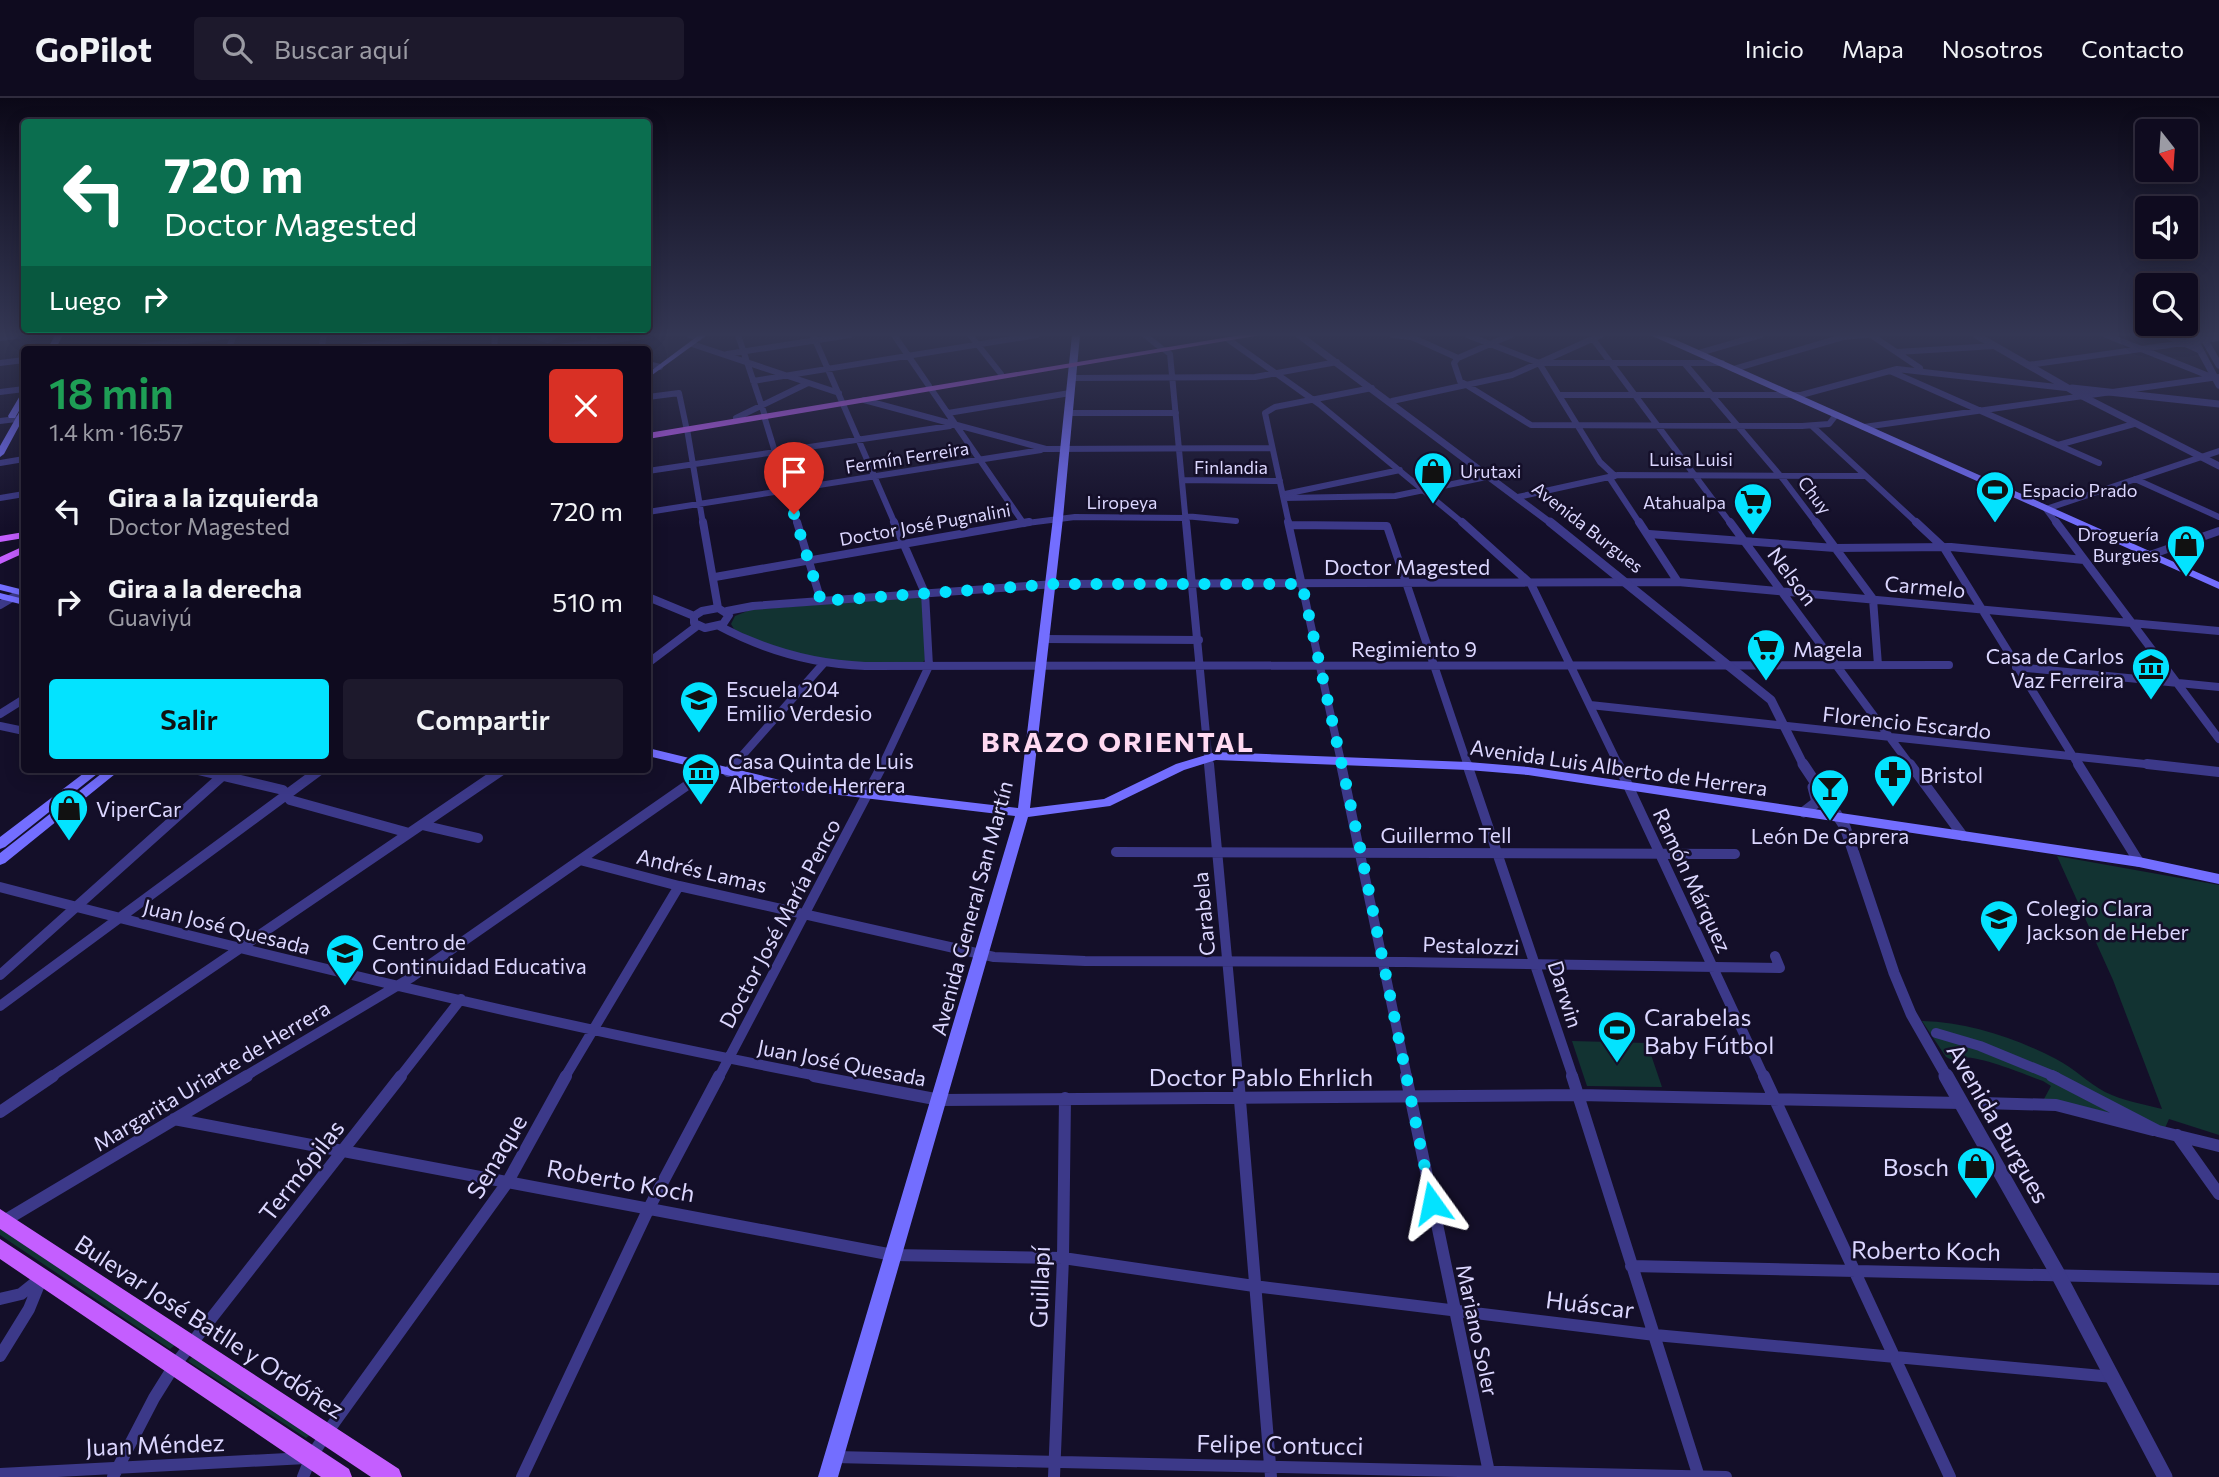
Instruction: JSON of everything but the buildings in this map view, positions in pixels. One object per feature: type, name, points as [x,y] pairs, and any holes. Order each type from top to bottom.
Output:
[{"type":"main road","points":[[687,428],[763,411],[839,399]]},
{"type":"main road","points":[[849,399],[867,399]]},
{"type":"main road","name":"Avenida General San Martín","points":[[828,1477],[1022,813],[1058,518],[1069,399]]},
{"type":"main road","points":[[1803,399],[2219,586]]},
{"type":"main road","points":[[0,438],[21,401]]},
{"type":"main road","points":[[651,434],[763,411]]},
{"type":"main road","points":[[0,454],[21,419]]},
{"type":"main road","points":[[0,539],[21,536]]},
{"type":"main road","points":[[0,561],[21,550]]},
{"type":"main road","points":[[0,587],[21,595]]},
{"type":"main road","name":"Avenida Luis Alberto de Herrera","points":[[651,753],[780,784],[867,797],[1022,813],[1106,803],[1180,767],[1209,757],[1468,765],[1628,784],[2138,862],[2219,879]]},
{"type":"main road","points":[[0,844],[92,773]]},
{"type":"main road","points":[[0,860],[110,773]]},
{"type":"main road","name":"Bulevar José Batlle y Ordóñez","points":[[2,1220],[391,1477]]},
{"type":"main road","points":[[0,1248],[174,1366],[307,1467],[341,1477]]},
{"type":"street","points":[[651,661],[697,626],[719,626],[728,620],[722,610],[680,399]]},
{"type":"street","points":[[759,399],[821,601]]},
{"type":"street","points":[[763,411],[782,399]]},
{"type":"street","name":"Doctor José María Penco","points":[[522,1477],[649,1208],[867,797],[929,666],[925,593],[841,399]]},
{"type":"street","points":[[939,399],[1024,523]]},
{"type":"street","points":[[948,413],[1031,399]]},
{"type":"street","name":"Carabela","points":[[1174,399],[1199,640],[1271,1472]]},
{"type":"street","name":"Avenida Burgues","points":[[1389,399],[1518,497],[1766,694],[1786,726],[1814,784],[1840,818],[1911,1014],[2059,1276],[2165,1477]]},
{"type":"street","points":[[1392,401],[1400,399]]},
{"type":"street","points":[[1489,399],[1531,425],[1812,426],[1829,424],[1836,415]]},
{"type":"street","points":[[1562,399],[1678,582]]},
{"type":"street","name":"Nelson","points":[[1638,399],[1963,836]]},
{"type":"street","name":"Chuy","points":[[1715,399],[1780,475],[1873,599]]},
{"type":"street","points":[[1954,399],[2099,463]]},
{"type":"street","points":[[1864,427],[2059,399]]},
{"type":"street","points":[[2088,399],[2219,466]]},
{"type":"street","points":[[2174,399],[2219,404]]},
{"type":"street","points":[[864,400],[1046,449],[1272,448]]},
{"type":"street","name":"Mariano Soler","points":[[1314,400],[1268,410],[1265,413],[1291,525],[1318,666],[1361,852],[1454,1311],[1490,1474]]},
{"type":"street","name":"Ramón Márquez","points":[[1314,400],[1424,490],[1531,584],[1628,784],[1950,1477]]},
{"type":"street","points":[[1068,413],[1176,413]]},
{"type":"street","points":[[0,421],[21,416]]},
{"type":"street","points":[[2059,445],[2134,424]]},
{"type":"street","points":[[651,471],[957,425]]},
{"type":"street","points":[[1812,426],[1944,548],[2138,862]]},
{"type":"street","name":"Fermín Ferreira","points":[[651,512],[1046,449]]},
{"type":"street","points":[[2219,451],[2046,509],[2219,739]]},
{"type":"street","points":[[0,463],[21,460]]},
{"type":"street","points":[[1283,496],[1400,470]]},
{"type":"street","name":"Luisa Luisi","points":[[1518,497],[1612,477],[1866,475]]},
{"type":"street","points":[[1283,496],[1395,496],[1491,476]]},
{"type":"street","points":[[2135,479],[2219,517]]},
{"type":"street","name":"Finlandia","points":[[1182,480],[1280,481]]},
{"type":"street","points":[[0,498],[21,494]]},
{"type":"street","name":"Liropeya","points":[[1058,518],[1185,517],[1237,522]]},
{"type":"street","name":"Doctor José Pugnalini","points":[[715,576],[1058,518]]},
{"type":"street","name":"Darwin","points":[[1291,525],[1387,526],[1579,1095],[1699,1477]]},
{"type":"street","points":[[2150,555],[2219,531]]},
{"type":"street","points":[[1649,534],[1835,548],[1944,548],[2084,560]]},
{"type":"street","name":"Carmelo","points":[[1627,583],[1678,582],[2219,631]]},
{"type":"street","name":"Doctor Magested","points":[[694,616],[702,611],[1050,584],[1627,583]]},
{"type":"street","points":[[0,605],[5,597]]},
{"type":"street","points":[[651,598],[694,616],[693,621],[697,626]]},
{"type":"street","points":[[1873,599],[1878,665]]},
{"type":"street","name":"Regimiento 9","points":[[719,626],[764,649],[822,664],[1949,665]]},
{"type":"street","points":[[1044,639],[1199,640]]},
{"type":"street","points":[[728,772],[822,664]]},
{"type":"street","points":[[2016,667],[2219,687]]},
{"type":"street","points":[[0,714],[21,701]]},
{"type":"street","name":"Florencio Escardo","points":[[1590,705],[2219,772]]},
{"type":"street","points":[[0,726],[21,731]]},
{"type":"street","name":"Margarita Uriarte de Herrera","points":[[2,1220],[399,985],[712,768]]},
{"type":"street","points":[[0,975],[226,773],[283,790],[290,800],[409,833]]},
{"type":"street","points":[[0,1006],[316,773]]},
{"type":"street","points":[[0,1112],[498,773]]},
{"type":"street","points":[[1804,812],[1817,802],[1814,784]]},
{"type":"street","points":[[422,825],[478,838]]},
{"type":"street","name":"Guillermo Tell","points":[[1116,852],[1735,854]]},
{"type":"street","name":"Andrés Lamas","points":[[580,860],[679,886],[980,955]]},
{"type":"street","name":"Senaque","points":[[307,1467],[326,1434],[507,1183],[593,1027],[679,886]]},
{"type":"street","name":"Juan José Quesada","points":[[0,887],[240,950],[727,1059],[940,1100]]},
{"type":"street","name":"Pestalozzi","points":[[980,955],[1085,961],[1780,968],[1775,956]]},
{"type":"street","name":"Termópilas","points":[[115,1472],[174,1366],[190,1344],[461,999]]},
{"type":"street","points":[[1936,1033],[1980,1046],[2065,1081],[2158,1130]]},
{"type":"street","name":"Doctor Pablo Ehrlich","points":[[940,1100],[1579,1095],[1961,1103]]},
{"type":"street","name":"Guillapí","points":[[1054,1470],[1063,1258],[1065,1098]]},
{"type":"street","points":[[1982,1103],[2056,1105],[2219,1146]]},
{"type":"street","name":"Roberto Koch","points":[[174,1119],[893,1255],[1063,1258]]},
{"type":"street","points":[[2177,1135],[2219,1194]]},
{"type":"street","name":"Huáscar","points":[[1063,1258],[1254,1286],[1655,1335],[2113,1377]]},
{"type":"street","name":"Roberto Koch","points":[[1631,1266],[2219,1279]]},
{"type":"street","points":[[0,1298],[21,1294],[42,1277]]},
{"type":"street","points":[[0,1356],[29,1309],[42,1277]]},
{"type":"street","name":"Felipe Contucci","points":[[834,1457],[1054,1470],[1726,1477]]},
{"type":"street","name":"Juan Méndez","points":[[0,1474],[115,1472],[263,1462],[307,1467]]},
{"type":"green space","points":[[919,597],[923,600],[925,660],[922,663],[840,663],[770,648],[734,629],[731,624],[735,616],[750,610]]},
{"type":"green space","points":[[2057,856],[2219,885],[2219,1135],[2169,1119],[2165,1128],[2044,1099],[2051,1086],[2043,1081],[1983,1060],[1959,1057],[1952,1060],[1946,1057],[1922,1021],[1957,1024],[2008,1038],[2063,1063],[2105,1092],[2162,1109],[2113,980]]},
{"type":"green space","name":"Carabelas Baby Fútbol","points":[[1572,1041],[1647,1043],[1662,1087],[1587,1086]]},
{"type":"green space","points":[[0,1228],[174,1346],[170,1349],[0,1235]]},
{"type":"green space","points":[[193,1356],[310,1435],[306,1438],[188,1361]]},
{"type":"place","name":"Urutaxi","points":[[1433,505]]},
{"type":"place","name":"Espacio Prado","points":[[1995,524]]},
{"type":"place","name":"Atahualpa","points":[[1753,536]]},
{"type":"place","name":"Droguería Burgues","points":[[2186,578]]},
{"type":"place","name":"Magela","points":[[1766,682]]},
{"type":"place","name":"Casa de Carlos Vaz Ferreira","points":[[2151,701]]},
{"type":"place","name":"Escuela 204 Emilio Verdesio","points":[[699,734]]},
{"type":"place","name":"Casa Quinta de Luis Alberto de Herrera","points":[[701,806]]},
{"type":"place","name":"Bristol","points":[[1893,808]]},
{"type":"place","name":"León De Caprera","points":[[1830,822]]},
{"type":"place","name":"ViperCar","points":[[69,842]]},
{"type":"place","name":"Colegio Clara Jackson de Heber","points":[[1999,953]]},
{"type":"place","name":"Centro de Continuidad Educativa","points":[[345,987]]},
{"type":"place","name":"Carabelas Baby Fútbol","points":[[1617,1064]]},
{"type":"place","name":"Bosch","points":[[1976,1200]]},
{"type":"district","name":"BRAZO ORIENTAL","points":[[1118,741]]},
{"type":"route","points":[[794,514],[821,601],[1055,584],[1302,584],[1361,852],[1432,1203]]}]
